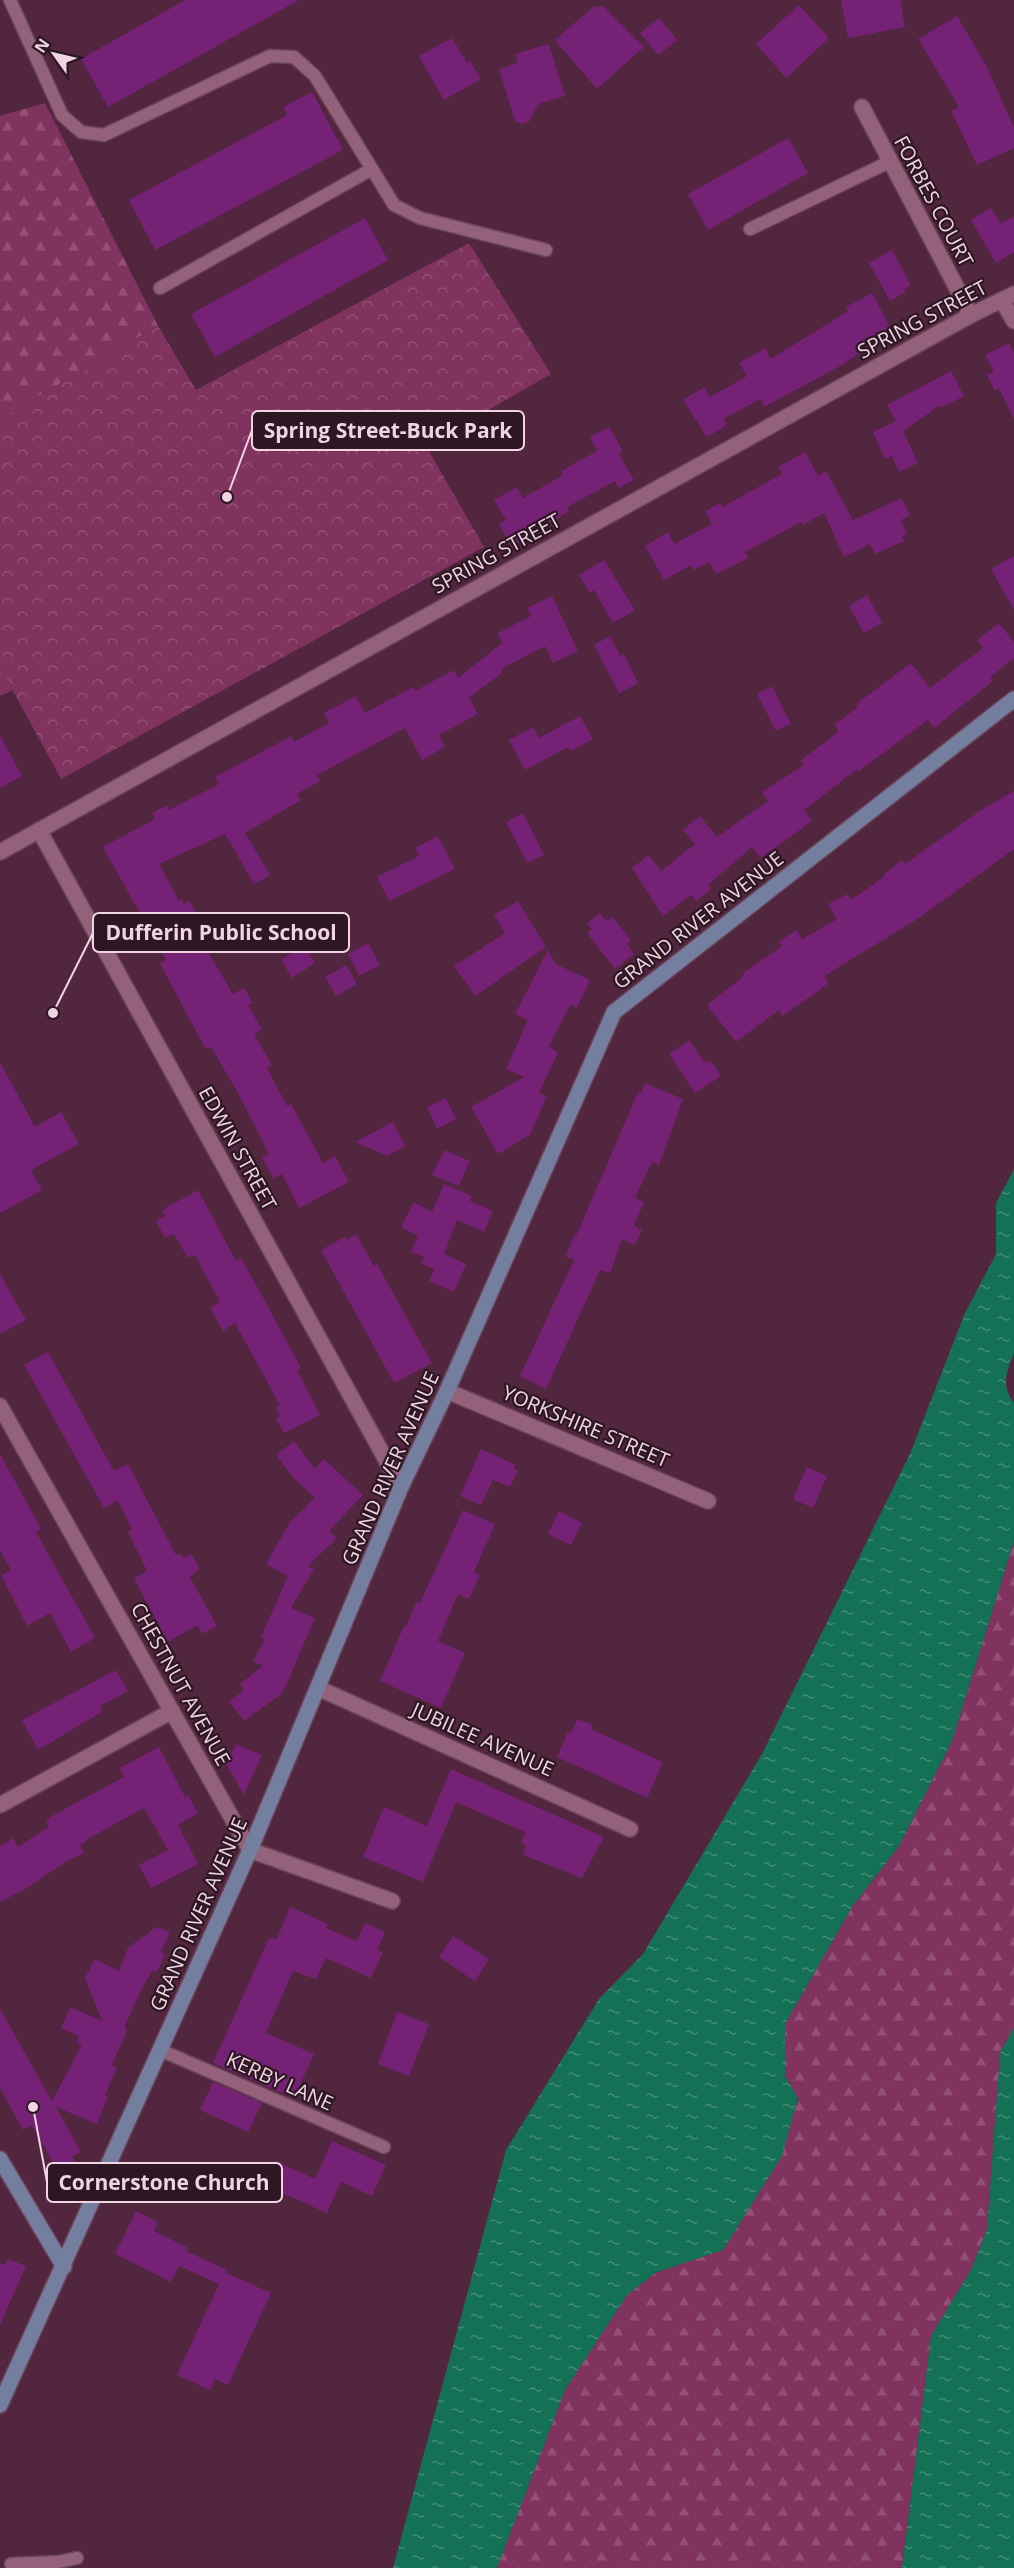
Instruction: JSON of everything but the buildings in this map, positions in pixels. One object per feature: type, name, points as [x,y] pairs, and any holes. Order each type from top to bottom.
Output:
[{"type":"street","name":"FORBES COURT","points":[[862,107],[971,315]]},
{"type":"street","name":"SPRING STREET","points":[[0,852],[971,315],[1008,298]]},
{"type":"street","points":[[1008,298],[1014,321]]},
{"type":"street","name":"GRAND RIVER AVENUE","points":[[0,2405],[250,1850],[401,1487],[447,1391],[614,1012],[1014,699]]},
{"type":"street","name":"EDWIN STREET","points":[[39,830],[401,1487]]},
{"type":"street","name":"YORKSHIRE STREET","points":[[447,1391],[708,1502]]},
{"type":"street","name":"CHESTNUT AVENUE","points":[[0,1407],[250,1850]]},
{"type":"street","name":"JUBILEE AVENUE","points":[[318,1688],[630,1829]]},
{"type":"street","points":[[0,1805],[172,1711]]},
{"type":"street","points":[[250,1850],[392,1901]]},
{"type":"street","points":[[0,2159],[63,2267]]},
{"type":"lane","points":[[10,0],[62,114],[81,132],[104,135],[270,56],[294,57],[315,76],[394,205],[420,218],[546,249]]},
{"type":"lane","points":[[750,229],[889,162]]},
{"type":"lane","points":[[160,288],[372,169]]},
{"type":"lane","name":"KERBY LANE","points":[[160,2050],[384,2147]]},
{"type":"lane","points":[[0,2557],[15,2567],[77,2558]]},
{"type":"green space","points":[[45,103],[158,326],[0,419],[0,116]]},
{"type":"green space","points":[[469,243],[551,374],[426,446],[484,547],[61,779],[0,667],[0,419],[158,326],[196,390]]},
{"type":"green space","points":[[0,667],[13,690],[0,696]]},
{"type":"green space","points":[[1014,1541],[1014,2027],[1000,2053],[987,2229],[972,2268],[931,2336],[902,2568],[497,2568],[565,2390],[627,2295],[655,2273],[723,2250],[798,2099],[785,2076],[785,2024],[852,1907],[899,1846],[952,1741]]},
{"type":"water","points":[[1014,1169],[1014,1353],[1006,1385],[1014,1403],[1014,1541],[952,1741],[899,1846],[852,1907],[785,2024],[785,2076],[798,2098],[782,2156],[723,2250],[655,2273],[627,2295],[565,2390],[497,2568],[393,2568],[506,2150],[599,1999],[643,1954],[762,1754],[910,1454],[965,1313],[996,1254],[996,1203]]},
{"type":"water","points":[[1014,2027],[1014,2568],[902,2568],[931,2336],[972,2268],[987,2229],[1000,2053]]},
{"type":"place","name":"Spring Street-Buck Park","points":[[227,497]]},
{"type":"place","name":"Dufferin Public School","points":[[53,1013]]},
{"type":"place","name":"Cornerstone Church","points":[[33,2107]]}]
